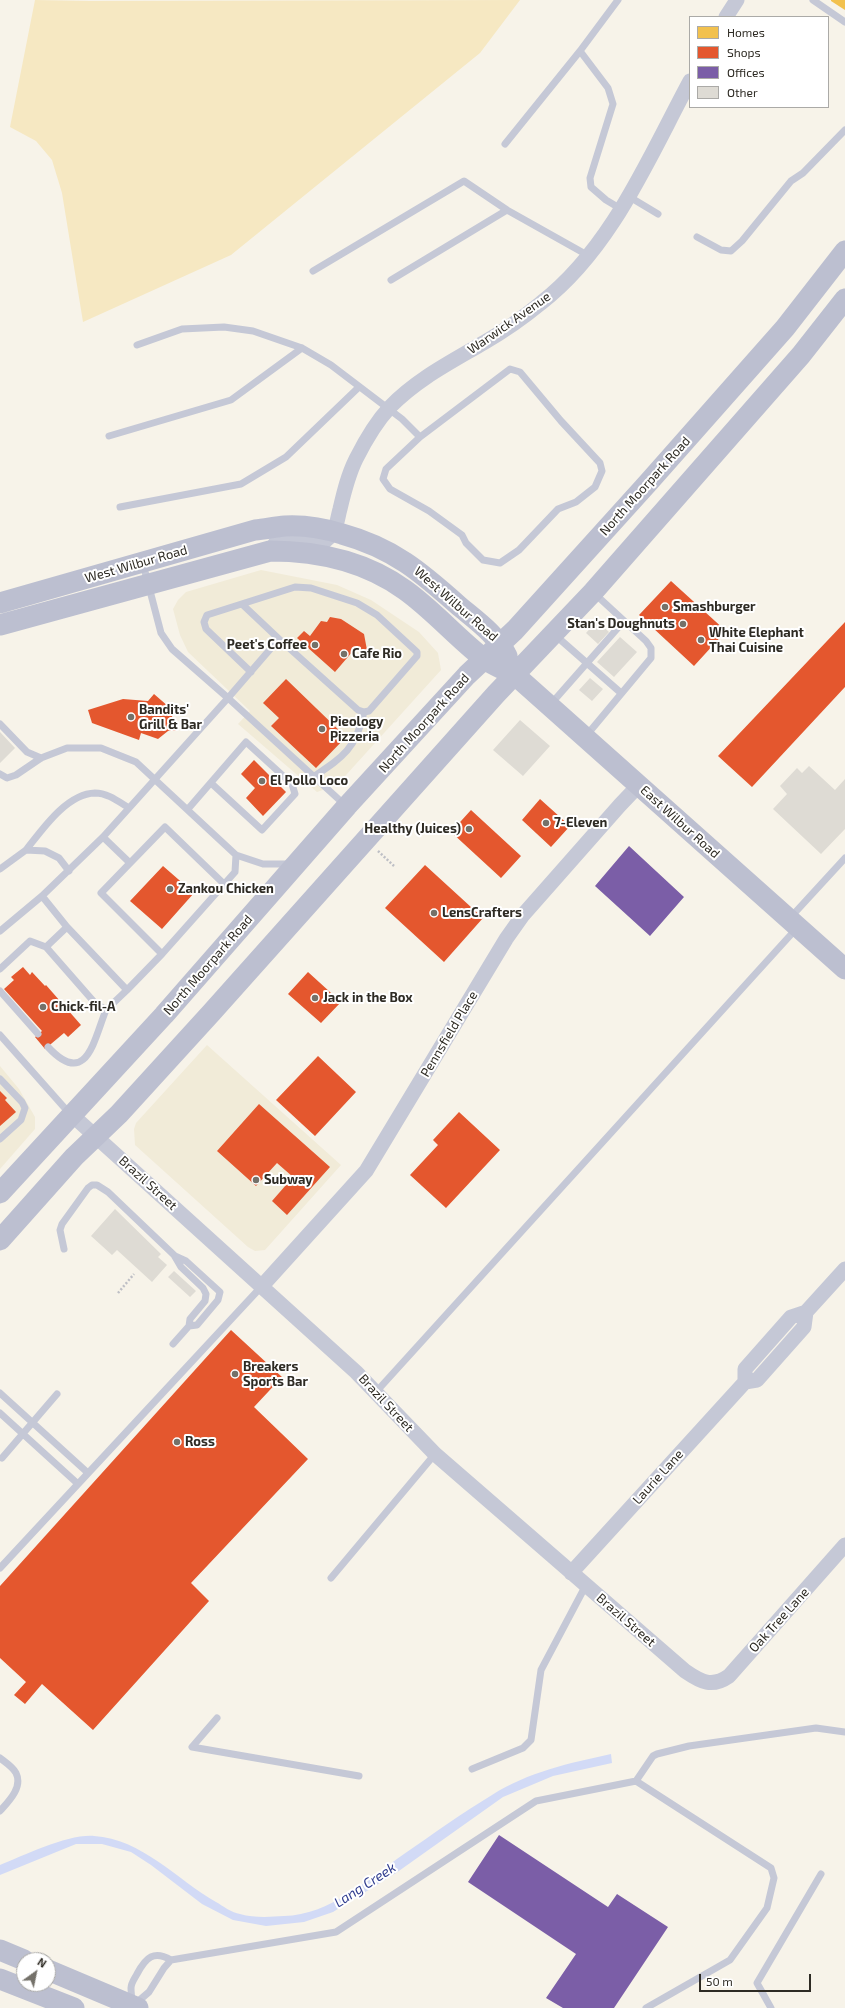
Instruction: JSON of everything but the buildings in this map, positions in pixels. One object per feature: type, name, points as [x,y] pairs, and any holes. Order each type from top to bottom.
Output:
[{"type":"main road","name":"North Moorpark Road","points":[[0,1193],[154,1027],[299,863],[347,806],[467,675],[501,644],[637,496],[785,328],[845,251]]},
{"type":"main road","points":[[0,1240],[68,1162],[118,1114],[222,1001],[515,675],[593,592],[801,355],[845,299]]},
{"type":"main road","name":"West Wilbur Road","points":[[0,603],[255,530],[285,526],[311,527],[334,531],[378,545],[413,566],[501,644],[515,675]]},
{"type":"main road","name":"West Wilbur Road","points":[[0,625],[270,551],[297,551],[333,557],[359,565],[382,575],[406,590],[484,659],[515,675]]},
{"type":"main road","name":"East Wilbur Road","points":[[515,675],[844,968]]},
{"type":"main road","points":[[0,1950],[16,1957]]},
{"type":"main road","points":[[56,1973],[134,2007]]},
{"type":"main road","points":[[0,1979],[74,2008]]},
{"type":"street","points":[[727,16],[737,0]]},
{"type":"street","name":"Warwick Avenue","points":[[334,531],[346,484],[355,460],[371,432],[389,408],[408,390],[429,374],[486,342],[543,302],[576,271],[589,256],[624,203],[689,83]]},
{"type":"street","points":[[270,551],[276,542],[290,541],[321,543],[334,531]]},
{"type":"street","name":"Pennsfield Place","points":[[262,1286],[366,1171],[506,939],[523,915],[620,804],[640,785]]},
{"type":"street","name":"Brazil Street","points":[[72,1115],[356,1372],[435,1454],[685,1671],[706,1682]]},
{"type":"street","name":"Laurie Lane","points":[[571,1573],[745,1382],[757,1380],[804,1327],[806,1312],[845,1269]]},
{"type":"street","name":"Oak Tree Lane","points":[[706,1682],[720,1682],[729,1676],[845,1545]]},
{"type":"lane","points":[[505,144],[580,51],[618,0]]},
{"type":"lane","points":[[813,0],[845,22]]},
{"type":"lane","points":[[580,51],[608,88],[613,104],[590,178],[591,187],[606,200],[624,203],[658,214]]},
{"type":"lane","points":[[696,237],[721,250],[731,251],[742,241],[791,181],[803,173],[845,130]]},
{"type":"lane","points":[[313,270],[464,181],[507,210],[589,256]]},
{"type":"lane","points":[[391,280],[507,210]]},
{"type":"lane","points":[[137,345],[182,329],[224,327],[252,331],[302,348],[331,365],[389,408],[420,437]]},
{"type":"lane","points":[[109,436],[231,400],[302,348]]},
{"type":"lane","points":[[510,369],[520,372],[561,421],[600,463],[602,471],[595,487],[576,502],[558,508],[519,550],[500,563],[483,560],[466,543],[462,535],[429,511],[390,488],[383,479],[386,469],[420,437],[510,369]]},
{"type":"lane","points":[[120,507],[241,484],[286,457],[360,387]]},
{"type":"lane","points":[[142,562],[161,634],[172,649],[347,806]]},
{"type":"lane","points":[[243,605],[358,710],[364,712],[369,711],[417,656],[417,652],[414,647],[377,615],[357,603],[311,588],[295,588],[207,615],[204,622],[206,629],[251,672]]},
{"type":"lane","points":[[586,737],[651,658],[651,648],[593,592]]},
{"type":"lane","points":[[550,705],[624,621]]},
{"type":"lane","points":[[554,634],[621,694]]},
{"type":"lane","points":[[0,931],[42,896],[103,837],[279,639]]},
{"type":"lane","points":[[313,777],[340,758],[349,748],[360,732],[364,712]]},
{"type":"lane","points":[[0,724],[27,752],[42,758]]},
{"type":"lane","points":[[188,809],[211,782],[246,742],[292,784],[294,794],[262,830],[211,782]]},
{"type":"lane","points":[[0,774],[7,778],[16,775],[42,758],[67,748],[101,748],[136,762],[155,778],[236,855],[264,864],[299,863]]},
{"type":"lane","points":[[1,867],[26,850],[56,813],[80,797],[96,793],[111,797],[129,808]]},
{"type":"lane","points":[[162,954],[101,894],[166,827],[224,884]]},
{"type":"lane","points":[[103,837],[130,863]]},
{"type":"lane","points":[[26,850],[45,851],[59,858],[69,871]]},
{"type":"lane","points":[[48,1047],[58,1057],[69,1062],[76,1063],[83,1061],[90,1052],[106,1010],[162,954],[235,872],[236,855]]},
{"type":"lane","points":[[376,1392],[793,923],[845,858]]},
{"type":"lane","points":[[42,896],[67,927],[127,990]]},
{"type":"lane","points":[[46,947],[67,927]]},
{"type":"lane","points":[[0,969],[30,941],[46,947],[95,1003],[106,1010]]},
{"type":"lane","points":[[0,991],[38,1034]]},
{"type":"lane","points":[[0,1035],[72,1115]]},
{"type":"lane","points":[[0,1079],[22,1102],[25,1108],[21,1120],[0,1139]]},
{"type":"lane","points":[[64,1249],[60,1230],[62,1224],[88,1188],[92,1185],[97,1185],[108,1192],[174,1255],[186,1261],[220,1292],[218,1300],[197,1325],[189,1326]]},
{"type":"lane","points":[[173,1344],[189,1326],[190,1319],[204,1301],[206,1294],[203,1288],[181,1268],[174,1255]]},
{"type":"lane","points":[[0,1568],[262,1286]]},
{"type":"lane","points":[[0,1393],[88,1473]]},
{"type":"lane","points":[[2,1458],[56,1394]]},
{"type":"lane","points":[[0,1414],[78,1484]]},
{"type":"lane","points":[[331,1578],[435,1454]]},
{"type":"lane","points":[[472,1769],[523,1748],[530,1740],[540,1670],[586,1585]]},
{"type":"lane","points":[[217,1718],[192,1747],[359,1776]]},
{"type":"lane","points":[[636,1781],[652,1756],[689,1746],[816,1728],[845,1732]]},
{"type":"lane","points":[[0,1758],[16,1772],[17,1780],[16,1791],[0,1811]]},
{"type":"lane","points":[[134,2007],[148,1992],[158,1976],[171,1960],[336,1932],[536,1801],[636,1781],[771,1868],[774,1878],[767,1908],[730,1960],[646,2008]]},
{"type":"lane","points":[[771,2008],[757,1984],[821,1874]]},
{"type":"lane","points":[[134,2007],[131,1987],[141,1966],[155,1955],[163,1955],[171,1960]]},
{"type":"path","points":[[377,850],[394,866]]},
{"type":"path","points":[[118,1293],[134,1274]]},
{"type":"shaded area","points":[[35,0],[520,0],[480,53],[231,255],[83,322],[62,193],[52,160],[36,141],[10,127]]},
{"type":"shaded area","points":[[261,570],[337,585],[371,600],[419,632],[438,653],[441,670],[337,785],[317,792],[238,724],[250,711],[188,652],[180,635],[173,609],[178,600],[186,592]]},
{"type":"shaded area","points":[[207,1045],[341,1165],[265,1250],[255,1251],[248,1247],[135,1145],[134,1129],[136,1123]]},
{"type":"shaded area","points":[[0,1066],[19,1089],[35,1117],[35,1129],[0,1169]]},
{"type":"water","name":"Lang Creek","points":[[611,1754],[612,1763],[553,1776],[503,1797],[396,1873],[333,1912],[304,1922],[266,1926],[233,1920],[202,1904],[151,1865],[131,1852],[102,1844],[76,1844],[0,1875],[0,1865],[59,1842],[72,1838],[94,1836],[128,1844],[143,1852],[201,1893],[234,1912],[262,1917],[301,1914],[333,1903],[348,1894],[459,1816],[506,1787],[550,1769]]},
{"type":"place","name":"Smashburger","points":[[665,607]]},
{"type":"place","name":"Stan's Doughnuts","points":[[683,624]]},
{"type":"place","name":"White Elephant Thai Cuisine","points":[[701,640]]},
{"type":"place","name":"Peet's Coffee","points":[[315,645]]},
{"type":"place","name":"Cafe Rio","points":[[344,654]]},
{"type":"place","name":"Bandits' Grill & Bar","points":[[131,717]]},
{"type":"place","name":"Pieology Pizzeria","points":[[322,729]]},
{"type":"place","name":"El Pollo Loco","points":[[262,781]]},
{"type":"place","name":"7-Eleven","points":[[546,823]]},
{"type":"place","name":"Healthy (Juices)","points":[[469,829]]},
{"type":"place","name":"Zankou Chicken","points":[[170,889]]},
{"type":"place","name":"LensCrafters","points":[[434,913]]},
{"type":"place","name":"Jack in the Box","points":[[315,998]]},
{"type":"place","name":"Chick-fil-A","points":[[43,1007]]},
{"type":"place","name":"Subway","points":[[256,1180]]},
{"type":"place","name":"Breakers Sports Bar","points":[[235,1374]]},
{"type":"place","name":"Ross","points":[[177,1442]]}]
